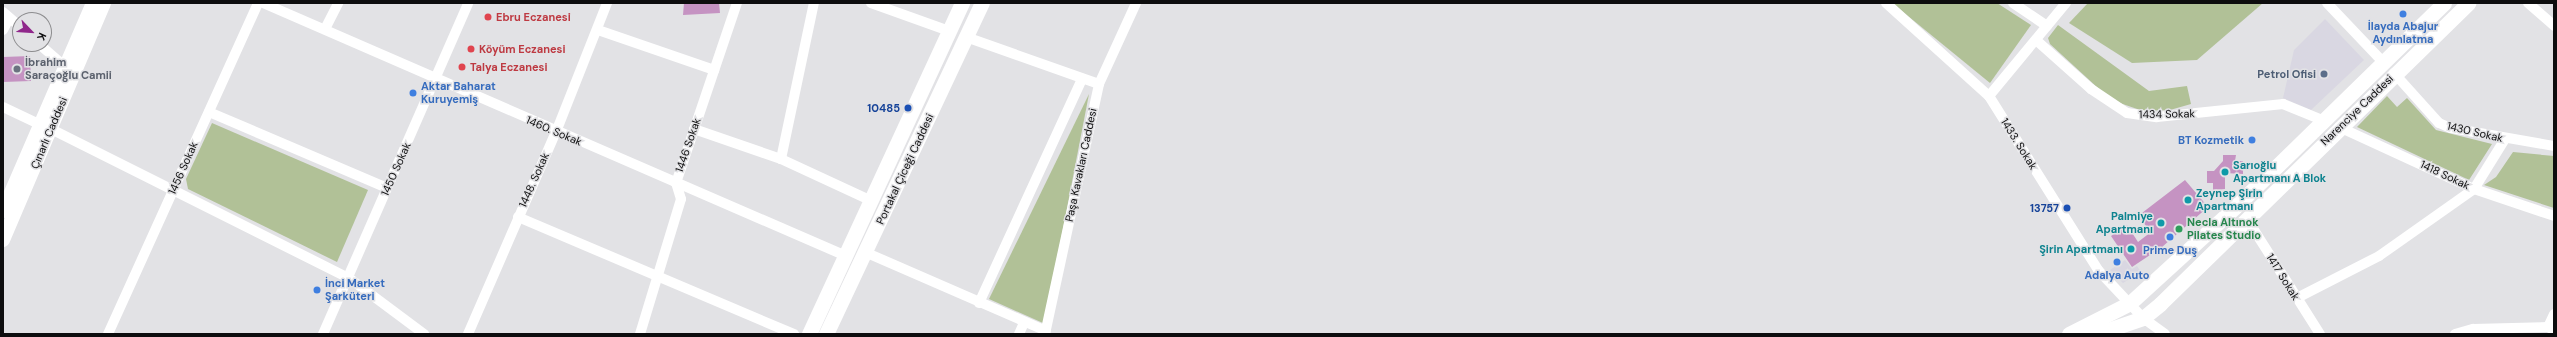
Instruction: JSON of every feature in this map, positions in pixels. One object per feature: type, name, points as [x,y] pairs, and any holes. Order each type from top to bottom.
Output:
[{"type":"main road","name":"Çınarlı Caddesi","points":[[3,240],[46,127],[65,67],[93,3]]},
{"type":"main road","name":"Çınarlı Caddesi","points":[[3,211],[46,127],[104,3]]},
{"type":"main road","name":"Portakal Çiceği Caddesi","points":[[808,334],[872,201],[962,3]]},
{"type":"main road","name":"Portakal Çiceği Caddesi","points":[[826,334],[867,253],[982,3]]},
{"type":"main road","name":"Narenciye Caddesi","points":[[2069,334],[2130,303],[2235,207],[2322,120],[2444,3]]},
{"type":"main road","name":"Narenciye Caddesi","points":[[2143,318],[2248,219],[2339,126],[2468,3]]},
{"type":"main road","points":[[2096,334],[2143,318]]},
{"type":"street","name":"1456 Sokak","points":[[108,334],[258,3]]},
{"type":"street","name":"1460. Sokak","points":[[263,3],[556,132],[846,256]]},
{"type":"street","points":[[325,29],[338,3]]},
{"type":"street","name":"1450 Sokak","points":[[323,334],[349,278],[468,3]]},
{"type":"street","name":"1448. Sokak","points":[[468,334],[556,132],[598,30],[607,3]]},
{"type":"street","name":"1446 Sokak","points":[[640,334],[656,275],[681,199],[676,183],[737,3]]},
{"type":"street","points":[[781,159],[814,3]]},
{"type":"street","points":[[871,3],[949,31]]},
{"type":"street","name":"Paşa Kavakları Caddesi","points":[[1046,333],[1099,84],[1136,3]]},
{"type":"street","name":"1433. Sokak","points":[[1886,3],[1989,96],[2098,270],[2143,318],[2164,334]]},
{"type":"street","points":[[2013,3],[2047,26]]},
{"type":"street","points":[[1989,96],[2066,3]]},
{"type":"street","points":[[2327,3],[2383,62]]},
{"type":"street","points":[[2528,3],[2554,26]]},
{"type":"street","points":[[3,30],[6,15]]},
{"type":"street","points":[[598,30],[714,70]]},
{"type":"street","points":[[966,37],[1099,84]]},
{"type":"street","name":"1434 Sokak","points":[[2036,40],[2091,89],[2126,113],[2158,117],[2283,104],[2322,120]]},
{"type":"street","points":[[48,52],[65,67]]},
{"type":"street","name":"1430 Sokak","points":[[2394,74],[2439,123],[2505,139],[2554,146]]},
{"type":"street","points":[[979,303],[1082,78]]},
{"type":"street","points":[[3,107],[349,278],[424,334]]},
{"type":"street","points":[[209,112],[387,188]]},
{"type":"street","name":"1418 Sokak","points":[[2339,126],[2474,188],[2554,216]]},
{"type":"street","points":[[694,129],[781,159],[872,201]]},
{"type":"street","points":[[2297,298],[2379,256],[2474,188],[2505,139]]},
{"type":"street","points":[[518,217],[794,334]]},
{"type":"street","name":"1417 Sokak","points":[[2248,219],[2320,334]]},
{"type":"street","points":[[867,253],[1046,333]]},
{"type":"street","points":[[2454,334],[2473,329],[2551,329],[2554,314]]},
{"type":"street","points":[[1019,334],[1024,323]]},
{"type":"shaded area","points":[[2325,19],[2364,60],[2311,110],[2283,98],[2294,50]]},
{"type":"shaded area","points":[[2125,260],[2132,269],[2137,266],[2141,272],[2123,283],[2110,270]]},
{"type":"green space","points":[[1892,3],[1997,3],[2031,25],[1990,83]]},
{"type":"green space","points":[[2088,3],[2263,3],[2197,60],[2132,63],[2069,23]]},
{"type":"green space","points":[[2058,25],[2149,91],[2187,86],[2191,104],[2170,110],[2143,111],[2111,100],[2050,44],[2048,38]]},
{"type":"green space","points":[[1089,94],[1061,239],[1043,323],[989,299]]},
{"type":"green space","points":[[2387,96],[2397,107],[2407,98],[2436,130],[2492,144],[2469,180],[2357,127]]},
{"type":"green space","points":[[212,123],[368,190],[337,262],[188,189],[186,179]]},
{"type":"green space","points":[[2513,152],[2554,156],[2554,208],[2484,185],[2496,177]]},
{"type":"building","points":[[684,3],[719,3],[720,13],[683,15]]},
{"type":"building","name":"İbrahim Saraçoğlu Camii","points":[[30,56],[31,81],[3,82],[3,57]]},
{"type":"building","name":"Sarıoğlu Apartmanı A Blok","points":[[2223,155],[2236,155],[2235,161],[2243,161],[2243,174],[2225,173],[2225,189],[2213,190],[2213,183],[2207,183],[2207,171],[2214,171],[2223,161]]},
{"type":"building","points":[[2185,180],[2208,207],[2162,247],[2132,267],[2111,236],[2127,225],[2138,242],[2151,232],[2138,216]]},
{"type":"place","name":"İlayda Abajur Aydınlatma","points":[[2403,14]]},
{"type":"place","name":"Ebru Eczanesi","points":[[488,17]]},
{"type":"place","name":"Köyüm Eczanesi","points":[[471,49]]},
{"type":"place","name":"Talya Eczanesi","points":[[462,67]]},
{"type":"place","name":"İbrahim Saraçoğlu Camii","points":[[17,69]]},
{"type":"place","name":"Petrol Ofisi","points":[[2324,74]]},
{"type":"place","name":"Aktar Baharat Kuruyemiş","points":[[413,93]]},
{"type":"place","name":"10485","points":[[908,108]]},
{"type":"place","name":"BT Kozmetik","points":[[2252,140]]},
{"type":"place","name":"Sarıoğlu Apartmanı A Blok","points":[[2225,172]]},
{"type":"place","name":"Zeynep Şirin Apartmanı","points":[[2188,200]]},
{"type":"place","name":"13757","points":[[2067,208]]},
{"type":"place","name":"Palmiye Apartmanı","points":[[2161,223]]},
{"type":"place","name":"Necla Altınok Pilates Studio","points":[[2179,229]]},
{"type":"place","name":"Prime Duş","points":[[2170,237]]},
{"type":"place","name":"Şirin Apartmanı","points":[[2131,249]]},
{"type":"place","name":"Adalya Auto","points":[[2117,262]]},
{"type":"place","name":"İnci Market Şarküteri","points":[[317,290]]}]
